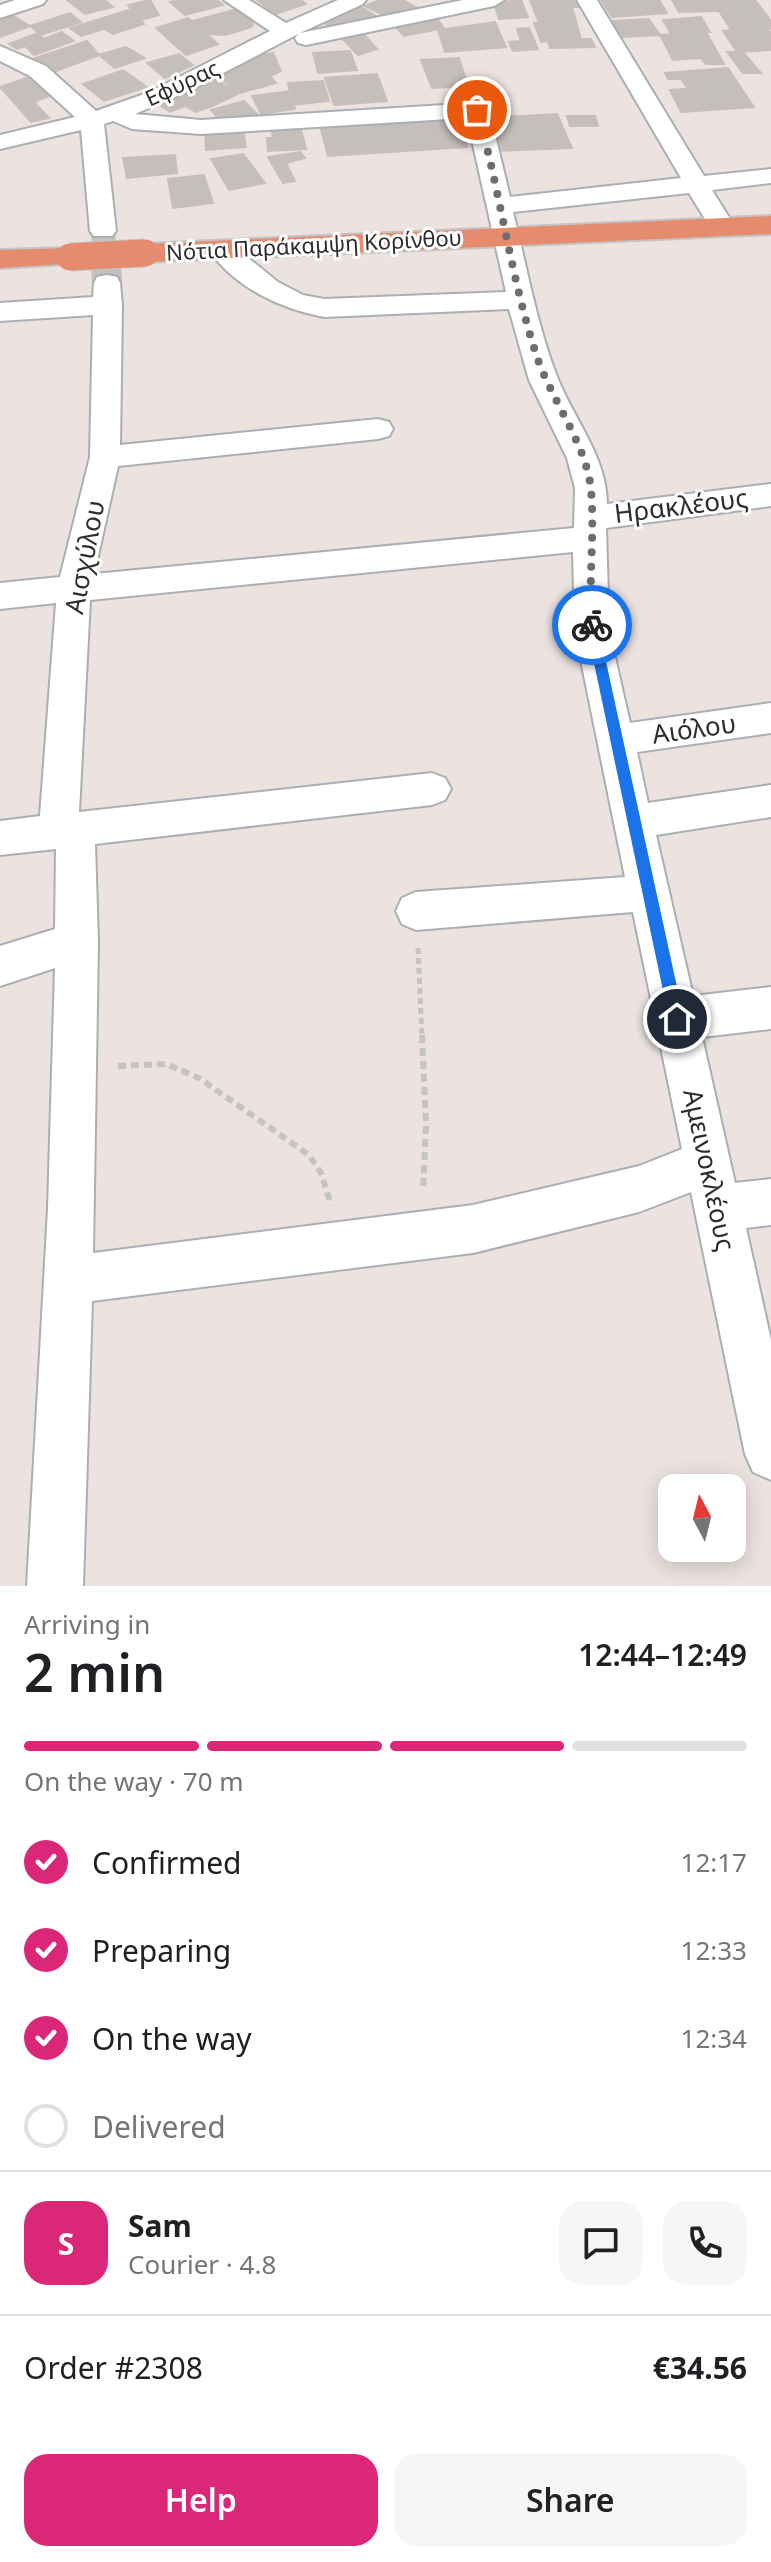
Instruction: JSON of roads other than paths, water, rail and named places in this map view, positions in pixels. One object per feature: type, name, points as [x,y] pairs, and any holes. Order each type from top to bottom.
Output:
[{"type":"highway","name":"Νότια Παράκαμψη Κορίνθου","points":[[0,259],[222,250],[502,221],[722,227],[771,225]]},
{"type":"street","points":[[0,12],[36,0]]},
{"type":"street","points":[[234,0],[284,31]]},
{"type":"street","name":"Εφύρας","points":[[0,142],[103,116],[157,97],[284,31],[356,0]]},
{"type":"street","points":[[252,49],[494,0]]},
{"type":"street","points":[[587,0],[722,227]]},
{"type":"street","points":[[0,53],[38,71],[103,116],[103,231]]},
{"type":"street","name":"Αμεινοκλέους","points":[[103,116],[132,122],[201,127],[477,110],[521,300],[544,380],[582,458],[591,488],[589,588],[592,631],[771,1454]]},
{"type":"street","points":[[502,221],[696,183],[771,176]]},
{"type":"street","points":[[222,250],[277,295],[299,305],[324,308],[521,300]]},
{"type":"street","name":"Αισχύλου","points":[[0,312],[107,294],[105,457],[74,589],[66,831],[77,942],[76,1083],[55,1586]]},
{"type":"street","points":[[105,457],[378,429]]},
{"type":"street","name":"Ηρακλέους","points":[[0,596],[591,528],[771,495]]},
{"type":"street","name":"Αιόλου","points":[[617,740],[771,718]]},
{"type":"street","points":[[0,838],[432,789]]},
{"type":"street","points":[[632,822],[771,801]]},
{"type":"street","points":[[416,911],[648,893]]},
{"type":"street","points":[[0,966],[77,942]]},
{"type":"street","points":[[677,1019],[771,1008]]},
{"type":"street","points":[[70,1280],[473,1229],[543,1215],[639,1189],[707,1162]]},
{"type":"street","points":[[717,1208],[771,1202]]},
{"type":"tunnel","points":[[103,231],[106,267]]},
{"type":"tunnel","points":[[106,265],[107,283]]}]
